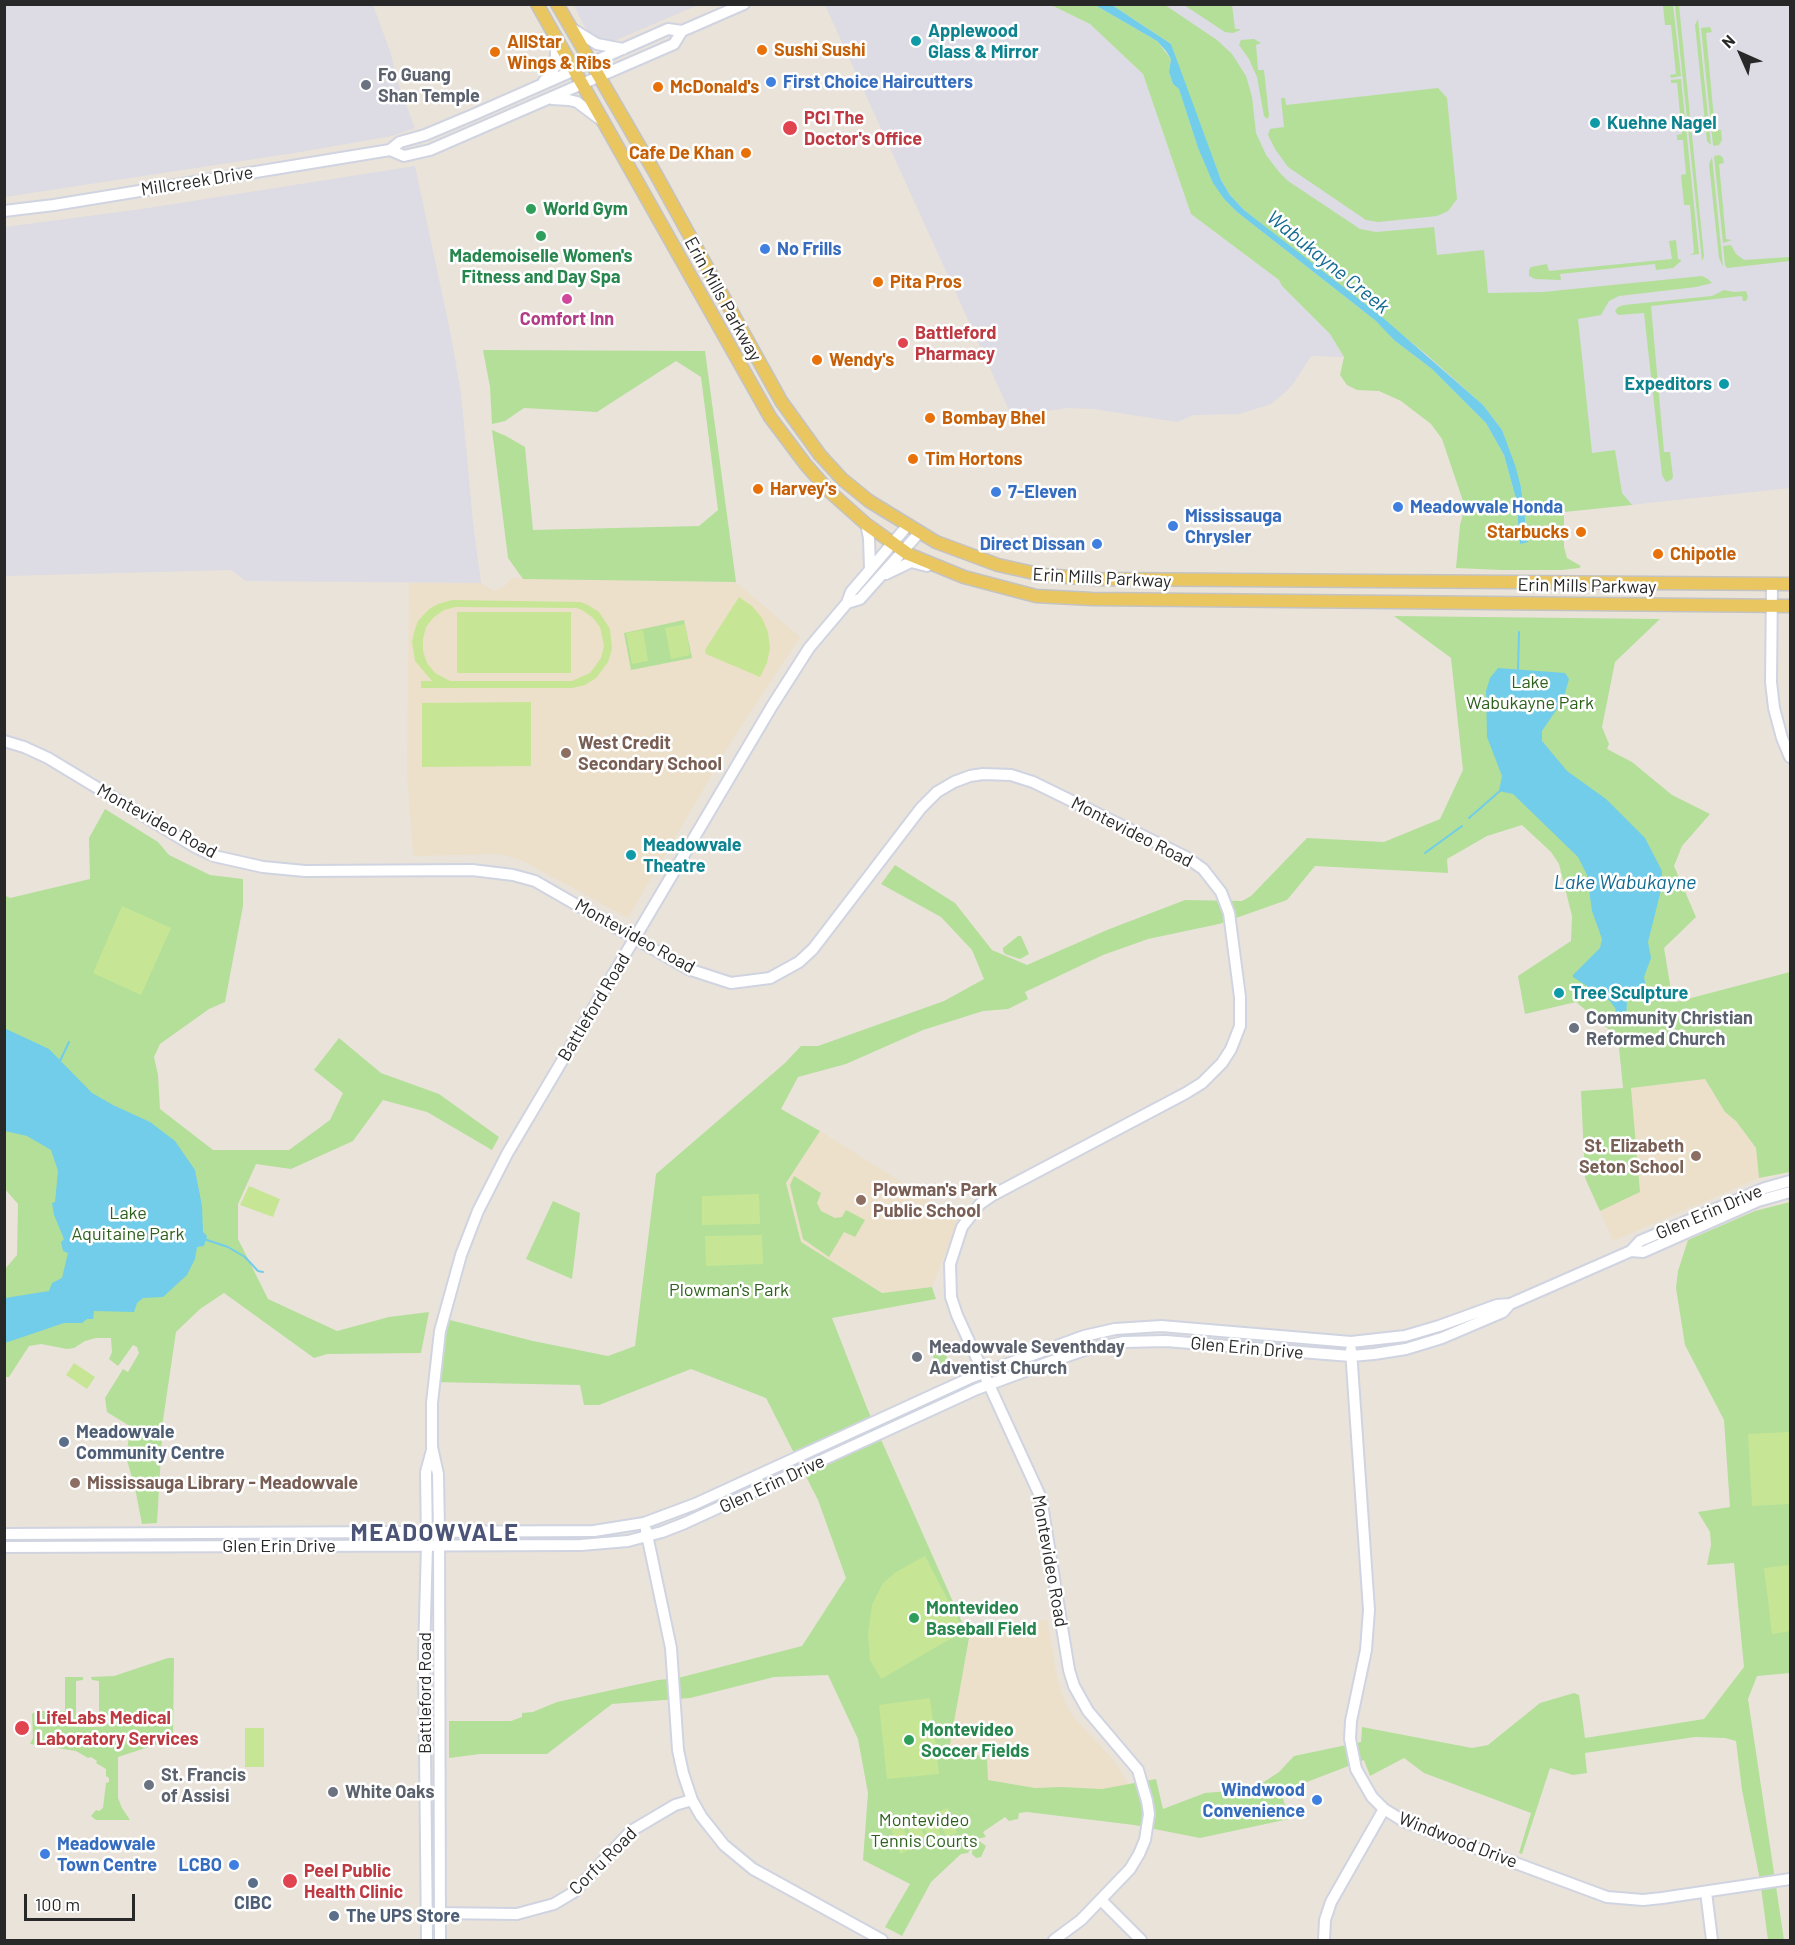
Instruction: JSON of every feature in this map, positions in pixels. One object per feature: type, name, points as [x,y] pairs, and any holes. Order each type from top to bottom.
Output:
[{"type":"main road","name":"Erin Mills Parkway","points":[[537,4],[576,69],[770,417],[829,491],[891,544],[937,568],[1036,596],[1092,599],[1791,606]]},
{"type":"main road","name":"Erin Mills Parkway","points":[[557,4],[600,76],[781,400],[820,455],[842,480],[869,501],[919,533],[954,550],[998,565],[1043,575],[1096,579],[1791,584]]},
{"type":"street","name":"Millcreek Drive","points":[[4,211],[54,205],[390,150],[400,142],[425,135],[668,29],[682,31],[744,4]]},
{"type":"street","points":[[570,28],[597,44],[624,49]]},
{"type":"street","name":"Millcreek Drive","points":[[390,150],[404,156],[430,150],[674,44],[682,31]]},
{"type":"street","points":[[537,87],[550,76],[554,69],[556,38]]},
{"type":"street","points":[[510,99],[517,114]]},
{"type":"street","points":[[545,100],[561,99],[577,102],[604,122]]},
{"type":"street","points":[[866,524],[870,569]]},
{"type":"street","name":"Battleford Road","points":[[440,1941],[433,1546],[427,1532],[426,1472],[432,1447],[434,1382],[440,1331],[461,1255],[478,1211],[502,1163],[772,706],[809,648],[847,603],[851,592],[908,525]]},
{"type":"street","name":"Battleford Road","points":[[847,603],[860,599],[919,533]]},
{"type":"street","points":[[875,580],[911,562],[937,568]]},
{"type":"street","points":[[1772,584],[1771,682],[1774,708],[1782,738],[1791,757]]},
{"type":"street","name":"Montevideo Road","points":[[4,741],[48,758],[195,847],[214,856],[263,867],[304,871],[471,870],[513,875],[535,881],[688,969],[731,983],[770,978],[799,962],[813,949],[921,808],[938,792],[954,782],[983,774],[1011,775],[1044,787],[1186,857],[1203,869],[1215,883],[1225,900],[1229,913],[1240,997],[1240,1026],[1231,1049],[1222,1063],[1202,1083],[993,1194],[970,1215],[962,1227],[950,1264],[949,1284],[957,1315],[1045,1510],[1069,1670],[1077,1694],[1088,1711],[1135,1766],[1145,1789],[1149,1814],[1139,1854],[1120,1881],[1081,1920],[1054,1941]]},
{"type":"street","name":"Glen Erin Drive","points":[[1715,1215],[1765,1188],[1791,1181]]},
{"type":"street","name":"Glen Erin Drive","points":[[4,1534],[594,1531],[644,1523],[695,1504],[984,1372],[1084,1336],[1130,1328],[1161,1326],[1351,1342],[1405,1336],[1497,1305],[1510,1304],[1631,1251],[1640,1241],[1791,1192]]},
{"type":"street","name":"Glen Erin Drive","points":[[4,1547],[581,1545],[616,1542],[648,1536],[685,1523],[989,1384],[1069,1355],[1124,1342],[1166,1341],[1351,1356],[1391,1352],[1423,1344],[1503,1312],[1510,1304]]},
{"type":"street","name":"Windwood Drive","points":[[1351,1342],[1369,1610],[1366,1650],[1351,1720],[1350,1739],[1360,1778],[1372,1797],[1384,1809],[1405,1822],[1602,1896],[1643,1900],[1791,1879]]},
{"type":"street","name":"Battleford Road","points":[[427,1941],[424,1655],[433,1546],[439,1532],[438,1474],[432,1447]]},
{"type":"street","points":[[644,1523],[671,1648],[678,1750],[692,1800],[701,1816],[724,1845],[753,1869],[882,1941]]},
{"type":"street","name":"Corfu Road","points":[[427,1913],[517,1914],[554,1904],[574,1892],[631,1831],[675,1805],[692,1800]]},
{"type":"street","points":[[1324,1941],[1325,1920],[1330,1902],[1384,1809]]},
{"type":"street","points":[[1706,1892],[1712,1941]]},
{"type":"street","points":[[1101,1900],[1141,1941]]},
{"type":"shaded area","points":[[5,4],[373,5],[391,54],[397,81],[415,128],[392,136],[294,153],[5,197]]},
{"type":"shaded area","points":[[574,5],[698,5],[614,41],[608,41],[590,33]]},
{"type":"shaded area","points":[[825,5],[1051,5],[1090,24],[1143,74],[1191,214],[1279,280],[1282,286],[1330,334],[1344,357],[1311,356],[1293,384],[1271,404],[1239,414],[1194,415],[1177,422],[1094,409],[1066,408],[1014,421]]},
{"type":"shaded area","points":[[1142,5],[1790,5],[1790,488],[1563,512],[1236,183]]},
{"type":"shaded area","points":[[415,166],[461,393],[481,583],[246,581],[231,570],[5,576],[5,227],[142,209]]},
{"type":"shaded area","name":"West Credit Secondary School","points":[[511,578],[736,582],[800,637],[736,734],[628,918],[521,860],[499,854],[413,856],[407,772],[409,583],[481,583],[494,591],[505,586]]},
{"type":"shaded area","name":"St. Elizabeth Seton School","points":[[1705,1079],[1725,1112],[1736,1121],[1756,1148],[1759,1178],[1613,1241],[1600,1211],[1639,1192],[1630,1088]]},
{"type":"shaded area","name":"Plowman's Park Public School","points":[[820,1131],[959,1218],[932,1287],[883,1293],[801,1242],[786,1183]]},
{"type":"shaded area","points":[[1047,1619],[1058,1682],[1065,1702],[1072,1715],[1115,1762],[1129,1785],[1102,1789],[1035,1788],[988,1780],[987,1757],[949,1750],[969,1638]]},
{"type":"green space","points":[[1051,5],[1095,5],[1157,41],[1171,59],[1169,72],[1173,84],[1179,88],[1198,148],[1213,182],[1224,199],[1237,212],[1376,321],[1394,340],[1432,369],[1486,423],[1504,455],[1516,499],[1520,544],[1528,541],[1521,487],[1502,430],[1483,405],[1426,354],[1244,210],[1230,195],[1221,180],[1203,134],[1171,44],[1112,5],[1165,5],[1217,40],[1232,54],[1246,76],[1252,97],[1256,133],[1266,155],[1288,181],[1360,229],[1376,232],[1434,227],[1437,255],[1484,250],[1488,293],[1543,292],[1702,276],[1712,283],[1619,296],[1609,301],[1601,315],[1578,319],[1592,453],[1615,450],[1622,493],[1632,505],[1564,512],[1564,547],[1567,558],[1581,566],[1579,568],[1501,570],[1456,568],[1460,525],[1465,507],[1442,439],[1431,424],[1401,401],[1379,391],[1357,390],[1347,385],[1340,375],[1344,357],[1330,334],[1282,286],[1279,280],[1191,214],[1143,74],[1090,24]]},
{"type":"green space","points":[[1184,5],[1232,5],[1235,29],[1240,30],[1233,33],[1225,32]]},
{"type":"green space","points":[[1663,5],[1673,5],[1681,76],[1671,78],[1670,75],[1676,74],[1671,25],[1665,25]]},
{"type":"green space","points":[[1675,5],[1679,5],[1704,256],[1702,261]]},
{"type":"green space","points":[[1698,19],[1711,145],[1707,141],[1695,25]]},
{"type":"green space","points":[[1710,27],[1712,32],[1706,33],[1715,130],[1721,130],[1722,140],[1719,145],[1714,146],[1701,28]]},
{"type":"green space","points":[[1254,39],[1261,43],[1256,45],[1258,70],[1264,70],[1269,116],[1267,119],[1264,116],[1257,77],[1249,59],[1239,45],[1241,40]]},
{"type":"green space","points":[[1681,79],[1699,254],[1689,255],[1694,253],[1690,205],[1684,205],[1681,175],[1686,174],[1683,140],[1677,140],[1677,135],[1682,134],[1677,83],[1671,83],[1671,80]]},
{"type":"green space","points":[[1438,88],[1447,98],[1457,199],[1448,211],[1437,216],[1378,222],[1366,220],[1288,167],[1268,135],[1270,129],[1284,127],[1281,98],[1285,98],[1286,105]]},
{"type":"green space","points":[[1720,155],[1724,163],[1719,164],[1726,239],[1732,240],[1723,243],[1714,156]]},
{"type":"green space","points":[[1712,157],[1723,267],[1719,258],[1709,164]]},
{"type":"green space","points":[[1676,240],[1678,259],[1681,261],[1673,268],[1656,270],[1655,264],[1560,274],[1561,280],[1535,279],[1529,276],[1531,267],[1547,264],[1549,271],[1672,259],[1669,241]]},
{"type":"green space","points":[[1731,245],[1736,254],[1744,260],[1790,257],[1790,261],[1727,268],[1723,246]]},
{"type":"green space","points":[[1724,290],[1746,291],[1748,297],[1746,301],[1743,301],[1742,296],[1651,306],[1664,452],[1670,452],[1673,477],[1666,482],[1662,475],[1644,313],[1618,315],[1615,311],[1624,305],[1712,296]]},
{"type":"green space","points":[[483,350],[705,351],[736,582],[523,579],[508,558],[492,430],[525,447],[533,530],[699,526],[718,510],[701,377],[676,361],[597,412],[524,408],[505,421],[492,424],[490,387]]},
{"type":"green space","points":[[739,597],[752,606],[762,618],[768,632],[770,648],[767,663],[760,677],[706,654],[705,650]]},
{"type":"green space","points":[[452,600],[581,602],[599,612],[610,629],[612,649],[608,662],[596,678],[585,685],[572,688],[421,688],[421,681],[432,681],[415,661],[412,642],[414,632],[418,621],[429,609]],"holes":[[[456,607],[576,608],[592,617],[600,627],[604,646],[601,658],[590,673],[572,681],[450,681],[435,673],[427,663],[423,651],[426,627],[444,610]]]},
{"type":"green space","points":[[457,612],[571,612],[571,673],[457,673]]},
{"type":"green space","points":[[1394,616],[1660,619],[1615,662],[1602,727],[1609,744],[1607,749],[1632,762],[1672,795],[1710,814],[1682,846],[1674,866],[1696,917],[1664,948],[1672,996],[1676,1002],[1790,972],[1790,1172],[1759,1178],[1756,1148],[1736,1121],[1725,1112],[1705,1079],[1631,1088],[1640,1192],[1600,1211],[1585,1178],[1581,1091],[1623,1088],[1618,1037],[1576,1002],[1525,1014],[1518,976],[1571,941],[1572,916],[1559,864],[1551,852],[1522,825],[1487,836],[1447,859],[1448,873],[1315,866],[1287,900],[1219,924],[1148,939],[1103,955],[1025,992],[1028,999],[1008,1009],[983,1011],[923,1030],[846,1064],[798,1077],[781,1109],[820,1131],[786,1183],[801,1242],[882,1293],[932,1287],[936,1299],[832,1318],[867,1408],[969,1638],[949,1750],[987,1757],[988,1780],[1035,1788],[1102,1789],[1156,1779],[1163,1809],[1205,1793],[1253,1789],[1279,1772],[1294,1756],[1361,1742],[1362,1727],[1472,1748],[1488,1745],[1540,1703],[1574,1693],[1579,1695],[1585,1738],[1704,1719],[1744,1667],[1734,1563],[1707,1565],[1711,1545],[1710,1532],[1698,1512],[1730,1507],[1724,1420],[1685,1345],[1676,1288],[1678,1271],[1688,1240],[1755,1211],[1790,1202],[1790,1673],[1757,1676],[1748,1699],[1784,1940],[1768,1940],[1760,1880],[1742,1790],[1736,1741],[1725,1738],[1695,1737],[1585,1753],[1587,1773],[1573,1775],[1550,1768],[1522,1854],[1519,1853],[1531,1813],[1424,1773],[1404,1758],[1370,1776],[1364,1760],[1281,1792],[1289,1819],[1200,1838],[1134,1825],[1027,1812],[1019,1813],[1018,1819],[1009,1821],[1005,1817],[983,1832],[986,1837],[976,1839],[974,1843],[979,1841],[986,1846],[981,1857],[976,1858],[972,1854],[973,1843],[968,1853],[961,1854],[931,1882],[902,1936],[885,1927],[910,1884],[863,1860],[868,1793],[858,1739],[828,1675],[774,1677],[690,1698],[612,1704],[547,1754],[480,1754],[449,1758],[449,1721],[511,1721],[522,1717],[522,1713],[533,1712],[557,1702],[658,1680],[678,1678],[802,1646],[846,1578],[818,1500],[766,1398],[691,1369],[599,1405],[584,1405],[580,1385],[433,1382],[442,1318],[533,1341],[608,1356],[635,1346],[656,1174],[785,1063],[801,1046],[818,1046],[944,1001],[984,979],[972,950],[941,917],[881,884],[895,865],[955,903],[992,950],[1027,965],[1107,930],[1185,900],[1242,901],[1251,896],[1307,838],[1384,842],[1440,819],[1463,770],[1451,658]]},
{"type":"green space","points":[[684,620],[692,658],[631,670],[624,633]]},
{"type":"green space","points":[[685,624],[690,655],[671,659],[665,628]]},
{"type":"green space","points":[[643,630],[648,661],[632,664],[626,633]]},
{"type":"green space","points":[[531,702],[531,766],[422,767],[422,703]]},
{"type":"green space","name":"Lake Aquitaine Park","points":[[105,809],[158,842],[169,855],[210,875],[243,879],[243,906],[225,1002],[209,1009],[160,1044],[154,1057],[158,1075],[160,1109],[213,1150],[289,1150],[330,1120],[343,1093],[314,1070],[339,1038],[381,1073],[439,1094],[499,1137],[492,1150],[427,1112],[383,1100],[353,1141],[291,1169],[256,1164],[238,1204],[238,1239],[268,1299],[337,1331],[389,1317],[429,1312],[421,1353],[327,1354],[314,1358],[224,1293],[200,1309],[176,1332],[163,1420],[157,1523],[142,1524],[126,1457],[130,1431],[128,1425],[107,1412],[105,1398],[123,1369],[128,1372],[139,1353],[137,1347],[133,1345],[118,1366],[109,1359],[112,1352],[111,1338],[96,1338],[67,1349],[41,1344],[29,1346],[9,1377],[5,1377],[5,1269],[17,1255],[18,1204],[4,1188],[4,895],[10,898],[90,879],[89,838]]},
{"type":"green space","points":[[122,906],[171,928],[141,995],[93,973]]},
{"type":"green space","points":[[1021,936],[1029,954],[1020,959],[1005,954],[1003,951],[1003,948]]},
{"type":"green space","points":[[794,1176],[821,1193],[817,1203],[821,1211],[835,1218],[842,1217],[846,1210],[865,1220],[855,1237],[844,1232],[829,1257],[803,1239],[790,1185]]},
{"type":"green space","points":[[249,1186],[280,1199],[273,1217],[240,1205]]},
{"type":"green space","points":[[759,1194],[760,1224],[702,1225],[702,1196]]},
{"type":"green space","points":[[553,1201],[580,1213],[572,1279],[526,1259]]},
{"type":"green space","points":[[762,1235],[763,1264],[706,1266],[705,1236]]},
{"type":"green space","points":[[944,1340],[948,1365],[935,1367],[931,1342]]},
{"type":"green space","points":[[74,1363],[95,1377],[87,1389],[66,1375]]},
{"type":"green space","points":[[1790,1432],[1790,1504],[1752,1506],[1748,1434]]},
{"type":"green space","name":"Montevideo Baseball Field","points":[[925,1556],[964,1631],[881,1679],[870,1660],[868,1634],[872,1605],[883,1583],[896,1572]]},
{"type":"green space","points":[[1790,1565],[1790,1631],[1772,1634],[1764,1568]]},
{"type":"green space","points":[[174,1658],[173,1739],[118,1757],[118,1798],[130,1820],[96,1820],[91,1816],[96,1810],[103,1808],[106,1783],[109,1782],[106,1769],[91,1757],[88,1758],[76,1751],[57,1748],[54,1744],[49,1743],[45,1746],[30,1744],[33,1738],[32,1714],[36,1711],[65,1711],[65,1677],[83,1677],[83,1680],[76,1681],[76,1727],[99,1727],[99,1681],[92,1680],[91,1677],[114,1676]]},
{"type":"green space","name":"Montevideo Soccer Fields","points":[[930,1698],[939,1774],[887,1779],[879,1705]]},
{"type":"green space","points":[[245,1728],[264,1728],[264,1767],[245,1767]]},
{"type":"green space","points":[[948,1808],[957,1833],[946,1837],[937,1812]]},
{"type":"green space","points":[[933,1813],[942,1838],[930,1842],[921,1818]]},
{"type":"green space","points":[[918,1819],[927,1844],[915,1848],[906,1823]]},
{"type":"green space","points":[[902,1824],[911,1849],[900,1854],[891,1829]]},
{"type":"water","points":[[1095,5],[1112,5],[1171,44],[1221,180],[1230,195],[1244,210],[1382,317],[1483,405],[1502,430],[1515,465],[1521,487],[1528,542],[1520,544],[1516,499],[1504,455],[1486,423],[1432,369],[1394,340],[1376,321],[1237,212],[1224,199],[1213,183],[1198,148],[1179,89],[1173,84],[1169,72],[1171,59],[1166,51],[1157,41]]},
{"type":"water","name":"Lake Wabukayne","points":[[1498,668],[1565,673],[1569,679],[1563,700],[1542,731],[1542,741],[1567,771],[1606,799],[1645,838],[1662,871],[1662,886],[1648,942],[1651,958],[1644,977],[1647,992],[1635,992],[1627,1000],[1626,1020],[1619,1021],[1610,1001],[1573,977],[1600,948],[1602,939],[1592,911],[1587,875],[1578,857],[1513,794],[1499,791],[1502,776],[1487,737],[1486,691],[1490,678]]},
{"type":"water","points":[[4,1028],[49,1049],[92,1093],[150,1122],[175,1141],[195,1170],[202,1206],[203,1232],[207,1236],[204,1246],[197,1247],[195,1259],[187,1275],[163,1297],[143,1298],[137,1303],[134,1312],[94,1311],[93,1319],[87,1319],[82,1323],[64,1323],[5,1343],[5,1298],[49,1291],[52,1283],[62,1278],[68,1253],[63,1251],[61,1242],[64,1239],[54,1215],[52,1203],[55,1202],[58,1171],[51,1150],[27,1136],[5,1131]]},
{"type":"waterway","name":"Wabukayne Creek","points":[[1518,671],[1519,632]]},
{"type":"waterway","points":[[1469,818],[1501,790]]},
{"type":"waterway","points":[[1425,853],[1462,826]]},
{"type":"waterway","points":[[60,1061],[69,1042]]},
{"type":"waterway","points":[[204,1239],[228,1247],[245,1257],[258,1271],[263,1272]]},
{"type":"place","name":"Applewood Glass & Mirror","points":[[916,41]]},
{"type":"place","name":"Sushi Sushi","points":[[762,50]]},
{"type":"place","name":"AllStar Wings & Ribs","points":[[495,52]]},
{"type":"place","name":"First Choice Haircutters","points":[[771,82]]},
{"type":"place","name":"Fo Guang Shan Temple","points":[[366,85]]},
{"type":"place","name":"McDonald's","points":[[658,87]]},
{"type":"place","name":"Kuehne Nagel","points":[[1595,123]]},
{"type":"place","name":"PCI The Doctor's Office","points":[[790,128]]},
{"type":"place","name":"Cafe De Khan","points":[[746,153]]},
{"type":"place","name":"World Gym","points":[[531,209]]},
{"type":"place","name":"Mademoiselle Women's Fitness and Day Spa","points":[[541,236]]},
{"type":"place","name":"No Frills","points":[[765,249]]},
{"type":"place","name":"Pita Pros","points":[[878,282]]},
{"type":"place","name":"Comfort Inn","points":[[567,299]]},
{"type":"place","name":"Battleford Pharmacy","points":[[903,343]]},
{"type":"place","name":"Wendy's","points":[[817,360]]},
{"type":"place","name":"Expeditors","points":[[1724,384]]},
{"type":"place","name":"Bombay Bhel","points":[[930,418]]},
{"type":"place","name":"Tim Hortons","points":[[913,459]]},
{"type":"place","name":"Harvey's","points":[[758,489]]},
{"type":"place","name":"7-Eleven","points":[[996,492]]},
{"type":"place","name":"Meadowvale Honda","points":[[1398,507]]},
{"type":"place","name":"Mississauga Chrysler","points":[[1173,526]]},
{"type":"place","name":"Starbucks","points":[[1581,532]]},
{"type":"place","name":"Direct Dissan","points":[[1097,544]]},
{"type":"place","name":"Chipotle","points":[[1658,554]]},
{"type":"place","name":"West Credit Secondary School","points":[[566,753]]},
{"type":"place","name":"Meadowvale Theatre","points":[[631,855]]},
{"type":"place","name":"Tree Sculpture","points":[[1559,993]]},
{"type":"place","name":"Community Christian Reformed Church","points":[[1574,1028]]},
{"type":"place","name":"St. Elizabeth Seton School","points":[[1696,1156]]},
{"type":"place","name":"Plowman's Park Public School","points":[[861,1200]]},
{"type":"place","name":"Meadowvale Seventhday Adventist Church","points":[[917,1357]]},
{"type":"place","name":"Meadowvale Community Centre","points":[[64,1442]]},
{"type":"place","name":"Mississauga Library - Meadowvale","points":[[75,1483]]},
{"type":"place","name":"Montevideo Baseball Field","points":[[914,1618]]},
{"type":"place","name":"LifeLabs Medical Laboratory Services","points":[[22,1728]]},
{"type":"place","name":"Montevideo Soccer Fields","points":[[909,1740]]},
{"type":"place","name":"St. Francis of Assisi","points":[[149,1785]]},
{"type":"place","name":"White Oaks","points":[[333,1792]]},
{"type":"place","name":"Windwood Convenience","points":[[1317,1800]]},
{"type":"place","name":"Meadowvale Town Centre","points":[[45,1854]]},
{"type":"place","name":"LCBO","points":[[234,1865]]},
{"type":"place","name":"Peel Public Health Clinic","points":[[290,1881]]},
{"type":"place","name":"CIBC","points":[[253,1883]]},
{"type":"place","name":"The UPS Store","points":[[334,1916]]},
{"type":"district","name":"MEADOWVALE","points":[[435,1533]]},
{"type":"park label","name":"Lake Wabukayne Park","points":[[1530,692]]},
{"type":"park label","name":"Plowman's Park","points":[[729,1290]]},
{"type":"park label","name":"Montevideo Tennis Courts","points":[[924,1830]]}]
